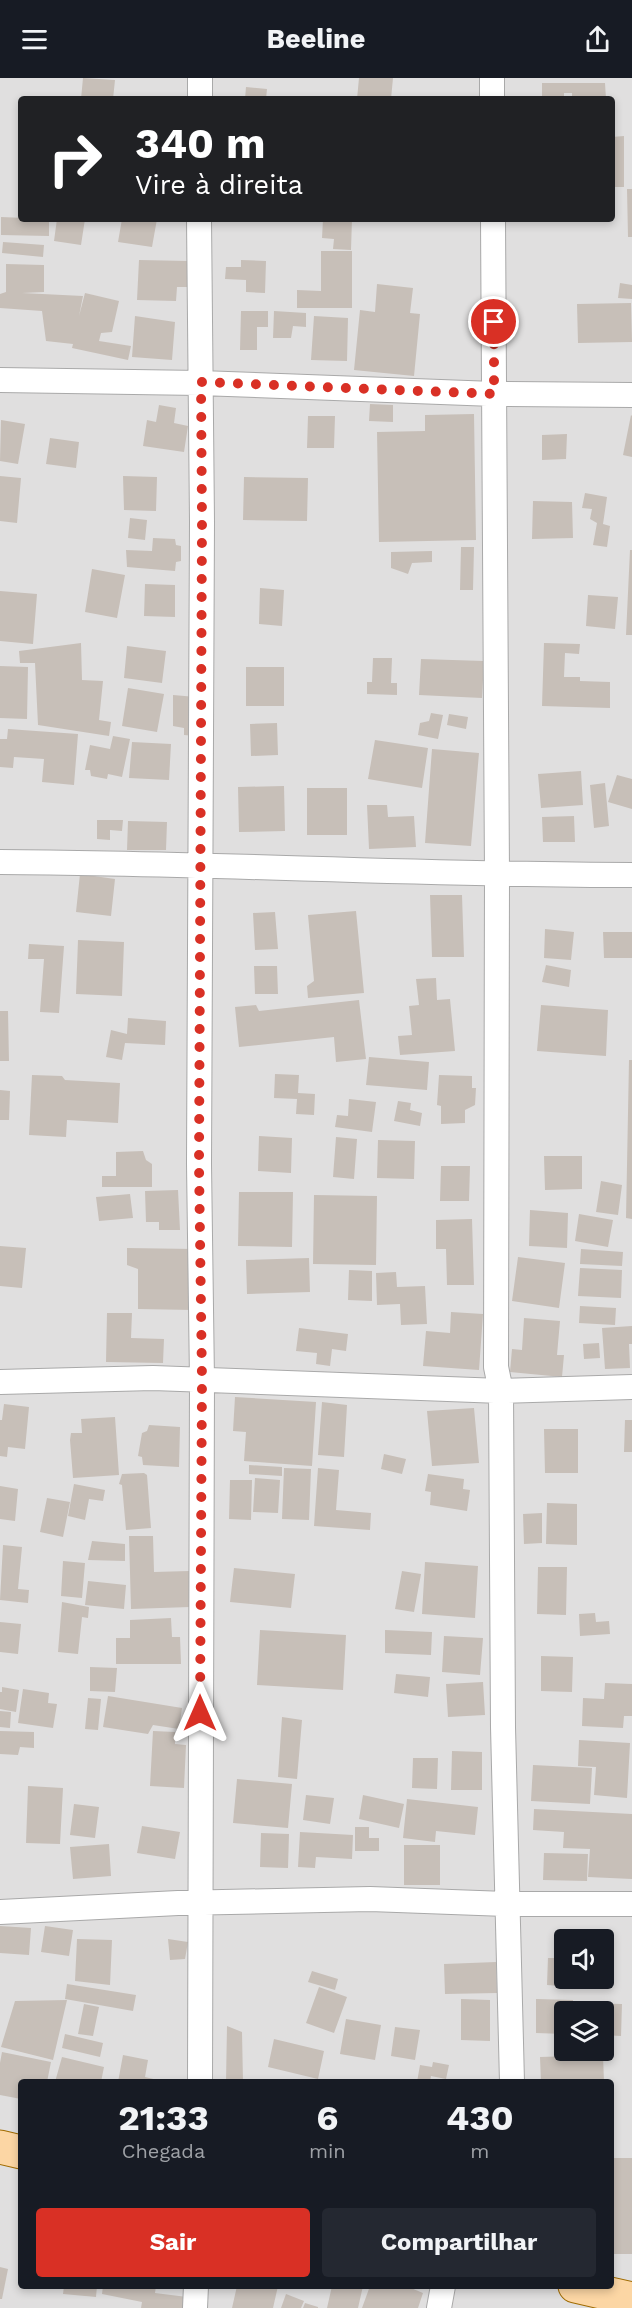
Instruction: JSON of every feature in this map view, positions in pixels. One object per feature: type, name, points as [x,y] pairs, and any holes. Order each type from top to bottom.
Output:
[{"type":"main road","points":[[0,2147],[18,2151]]},
{"type":"main road","points":[[588,2289],[632,2299]]},
{"type":"street","points":[[200,78],[200,96]]},
{"type":"street","points":[[492,78],[492,96]]},
{"type":"street","points":[[199,222],[202,522],[199,1164],[202,1380],[200,2079]]},
{"type":"street","points":[[493,222],[496,1367],[501,1390],[506,1904],[512,2079]]},
{"type":"street","points":[[0,380],[201,382],[494,394],[632,395]]},
{"type":"street","points":[[0,862],[120,862],[496,875],[632,874]]},
{"type":"street","points":[[0,1382],[153,1378],[501,1390],[632,1387]]},
{"type":"street","points":[[0,1912],[199,1903],[370,1899],[506,1904],[632,1904]]},
{"type":"street","points":[[195,2308],[196,2289]]},
{"type":"street","points":[[439,2308],[442,2289]]},
{"type":"shaded area","points":[[0,78],[632,78],[632,2308],[0,2308]]},
{"type":"building","points":[[83,78],[115,80],[113,96],[81,96]]},
{"type":"building","points":[[359,78],[393,78],[391,96],[357,96]]},
{"type":"building","points":[[542,83],[605,83],[606,96],[572,96],[572,93],[564,93],[564,96],[542,96]]},
{"type":"building","points":[[246,87],[267,89],[266,96],[245,96]]},
{"type":"building","points":[[624,136],[624,187],[615,187],[615,137]]},
{"type":"building","points":[[627,189],[632,189],[632,237],[628,237]]},
{"type":"building","points":[[1,217],[18,218],[18,222],[49,222],[49,236],[1,235]]},
{"type":"building","points":[[57,222],[85,222],[81,245],[54,241]]},
{"type":"building","points":[[121,222],[156,222],[152,247],[118,242]]},
{"type":"building","points":[[323,222],[352,222],[351,250],[333,249],[334,239],[322,238]]},
{"type":"building","points":[[3,242],[44,245],[43,257],[2,253]]},
{"type":"building","points":[[321,251],[352,251],[352,308],[297,308],[297,290],[321,291]]},
{"type":"building","points":[[139,260],[188,261],[187,287],[177,287],[176,301],[137,300]]},
{"type":"building","points":[[241,260],[266,261],[265,293],[246,292],[246,280],[225,279],[226,267],[241,267]]},
{"type":"building","points":[[6,264],[44,265],[44,292],[22,293],[83,296],[79,316],[85,293],[119,301],[112,332],[101,333],[99,341],[131,346],[128,360],[72,348],[73,344],[46,341],[42,311],[0,308],[0,294],[6,292]]},
{"type":"building","points":[[620,283],[632,285],[632,299],[618,298]]},
{"type":"building","points":[[377,284],[413,288],[410,313],[420,314],[414,376],[354,370],[360,310],[375,312]]},
{"type":"building","points":[[631,303],[632,342],[578,343],[577,304]]},
{"type":"building","points":[[241,311],[268,311],[268,327],[257,327],[257,350],[240,350]]},
{"type":"building","points":[[274,311],[306,313],[306,327],[293,326],[291,338],[273,338]]},
{"type":"building","points":[[135,316],[175,322],[172,360],[132,357]]},
{"type":"building","points":[[314,316],[348,318],[347,361],[311,360]]},
{"type":"building","points":[[370,404],[393,405],[393,422],[369,421]]},
{"type":"building","points":[[159,405],[176,408],[174,423],[188,426],[184,452],[143,446],[147,420],[156,422]]},
{"type":"building","points":[[474,414],[476,540],[379,542],[377,432],[425,431],[425,415]]},
{"type":"building","points":[[308,416],[335,416],[334,448],[307,448]]},
{"type":"building","points":[[632,416],[632,457],[623,455]]},
{"type":"building","points":[[1,420],[25,424],[18,464],[0,461]]},
{"type":"building","points":[[567,434],[566,459],[542,460],[542,435]]},
{"type":"building","points":[[50,438],[79,442],[76,468],[46,464]]},
{"type":"building","points":[[0,476],[21,478],[17,523],[0,521]]},
{"type":"building","points":[[123,476],[157,477],[156,511],[124,510]]},
{"type":"building","points":[[244,477],[308,478],[307,521],[243,520]]},
{"type":"building","points":[[585,493],[607,497],[603,524],[610,526],[607,547],[593,545],[597,523],[590,519],[592,509],[582,508]]},
{"type":"building","points":[[533,501],[572,502],[573,538],[532,539]]},
{"type":"building","points":[[130,518],[147,520],[145,540],[128,538]]},
{"type":"building","points":[[153,538],[175,539],[176,545],[181,546],[181,561],[176,562],[175,571],[127,567],[126,550],[152,551]]},
{"type":"building","points":[[461,547],[474,547],[473,590],[460,590]]},
{"type":"building","points":[[630,550],[632,550],[632,635],[626,635]]},
{"type":"building","points":[[432,551],[432,562],[412,563],[408,574],[391,568],[391,552]]},
{"type":"building","points":[[92,569],[125,575],[117,618],[85,612]]},
{"type":"building","points":[[145,584],[175,585],[175,617],[144,616]]},
{"type":"building","points":[[260,588],[284,590],[282,626],[259,624]]},
{"type":"building","points":[[0,591],[37,594],[33,644],[0,641]]},
{"type":"building","points":[[588,595],[618,597],[615,629],[586,626]]},
{"type":"building","points":[[81,643],[82,680],[103,681],[99,720],[111,722],[109,736],[38,725],[35,663],[20,663],[19,651]]},
{"type":"building","points":[[544,643],[580,644],[579,654],[565,653],[564,677],[580,677],[580,681],[610,682],[610,708],[542,706]]},
{"type":"building","points":[[127,646],[166,651],[162,683],[124,678]]},
{"type":"building","points":[[373,658],[392,658],[391,683],[397,683],[397,695],[367,694],[367,682],[372,682]]},
{"type":"building","points":[[421,659],[484,661],[482,698],[419,695]]},
{"type":"building","points":[[0,666],[28,667],[27,719],[0,718]]},
{"type":"building","points":[[246,667],[284,667],[284,706],[246,706]]},
{"type":"building","points":[[128,688],[164,694],[157,732],[122,726]]},
{"type":"building","points":[[173,695],[196,697],[195,736],[184,735],[184,728],[173,726]]},
{"type":"building","points":[[431,713],[443,715],[438,739],[418,735],[420,723],[429,721]]},
{"type":"building","points":[[449,714],[468,717],[466,729],[447,725]]},
{"type":"building","points":[[277,723],[278,755],[251,756],[250,724]]},
{"type":"building","points":[[8,729],[78,734],[74,785],[42,782],[44,759],[14,757],[13,768],[0,767],[0,739],[7,739]]},
{"type":"building","points":[[113,736],[130,739],[122,777],[108,774],[107,779],[91,776],[90,770],[85,770],[90,745],[110,749]]},
{"type":"building","points":[[375,740],[428,748],[422,788],[368,779]]},
{"type":"building","points":[[132,742],[171,744],[169,780],[129,778]]},
{"type":"building","points":[[432,749],[479,753],[471,846],[425,843]]},
{"type":"building","points":[[581,771],[583,805],[541,808],[538,774]]},
{"type":"building","points":[[617,775],[632,779],[632,809],[608,802]]},
{"type":"building","points":[[605,783],[609,826],[594,828],[590,785]]},
{"type":"building","points":[[284,786],[285,831],[239,832],[238,787]]},
{"type":"building","points":[[307,788],[347,788],[347,835],[307,835]]},
{"type":"building","points":[[367,805],[387,805],[388,817],[414,816],[416,847],[369,849]]},
{"type":"building","points":[[574,816],[575,842],[543,842],[542,817]]},
{"type":"building","points":[[97,820],[123,820],[122,831],[110,830],[110,840],[97,839]]},
{"type":"building","points":[[128,821],[167,822],[166,850],[127,850]]},
{"type":"building","points":[[80,874],[115,879],[111,916],[76,912]]},
{"type":"building","points":[[430,895],[462,895],[464,957],[432,957]]},
{"type":"building","points":[[356,911],[364,993],[308,998],[307,986],[314,981],[308,915]]},
{"type":"building","points":[[275,912],[278,949],[255,950],[253,913]]},
{"type":"building","points":[[545,929],[574,932],[571,960],[544,958]]},
{"type":"building","points":[[603,932],[632,932],[632,958],[604,958]]},
{"type":"building","points":[[78,940],[124,942],[122,996],[76,994]]},
{"type":"building","points":[[29,944],[64,946],[59,1013],[40,1012],[44,959],[28,959]]},
{"type":"building","points":[[546,965],[571,970],[569,987],[542,982]]},
{"type":"building","points":[[254,966],[277,966],[278,994],[255,994]]},
{"type":"building","points":[[436,978],[437,1000],[450,999],[455,1051],[400,1055],[398,1036],[412,1035],[409,1006],[419,1005],[416,979]]},
{"type":"building","points":[[359,1000],[366,1059],[336,1062],[334,1037],[239,1047],[235,1007],[256,1005],[259,1011]]},
{"type":"building","points":[[541,1005],[608,1010],[606,1056],[537,1051]]},
{"type":"building","points":[[0,1011],[8,1011],[9,1061],[0,1061]]},
{"type":"building","points":[[128,1018],[166,1021],[165,1045],[125,1043],[122,1060],[106,1057],[111,1030],[127,1034]]},
{"type":"building","points":[[369,1057],[429,1062],[427,1090],[366,1085]]},
{"type":"building","points":[[629,1060],[632,1060],[632,1219],[626,1218]]},
{"type":"building","points":[[275,1074],[299,1075],[298,1093],[315,1094],[314,1115],[296,1114],[297,1099],[274,1098]]},
{"type":"building","points":[[32,1075],[62,1076],[65,1080],[120,1083],[118,1123],[67,1120],[66,1137],[29,1135]]},
{"type":"building","points":[[439,1075],[472,1076],[472,1088],[476,1088],[475,1105],[465,1110],[465,1123],[441,1124],[441,1106],[437,1105]]},
{"type":"building","points":[[0,1090],[10,1091],[9,1120],[0,1120]]},
{"type":"building","points":[[349,1099],[376,1102],[372,1132],[335,1127],[337,1115],[348,1116]]},
{"type":"building","points":[[398,1101],[411,1103],[410,1110],[422,1113],[420,1126],[394,1121]]},
{"type":"building","points":[[259,1136],[292,1138],[291,1173],[258,1171]]},
{"type":"building","points":[[336,1137],[357,1139],[354,1179],[333,1177]]},
{"type":"building","points":[[378,1140],[415,1141],[414,1179],[377,1178]]},
{"type":"building","points":[[143,1151],[146,1160],[152,1164],[152,1187],[102,1187],[102,1176],[116,1176],[116,1152]]},
{"type":"building","points":[[544,1156],[582,1156],[582,1189],[545,1190]]},
{"type":"building","points":[[441,1166],[470,1166],[469,1201],[440,1201]]},
{"type":"building","points":[[601,1181],[622,1185],[618,1215],[596,1212]]},
{"type":"building","points":[[178,1190],[180,1230],[159,1230],[159,1222],[146,1222],[145,1191]]},
{"type":"building","points":[[239,1192],[293,1192],[292,1247],[238,1246]]},
{"type":"building","points":[[130,1194],[133,1218],[99,1221],[96,1197]]},
{"type":"building","points":[[314,1195],[377,1196],[376,1265],[313,1264]]},
{"type":"building","points":[[530,1210],[568,1213],[567,1248],[529,1246]]},
{"type":"building","points":[[579,1214],[613,1220],[608,1247],[575,1241]]},
{"type":"building","points":[[472,1219],[474,1285],[447,1285],[446,1249],[436,1249],[436,1220]]},
{"type":"building","points":[[0,1246],[26,1248],[22,1288],[0,1286]]},
{"type":"building","points":[[127,1248],[194,1249],[193,1310],[138,1309],[138,1269],[127,1265]]},
{"type":"building","points":[[581,1249],[623,1252],[622,1266],[580,1264]]},
{"type":"building","points":[[518,1257],[565,1263],[559,1308],[512,1301]]},
{"type":"building","points":[[309,1258],[310,1292],[247,1294],[246,1260]]},
{"type":"building","points":[[580,1268],[622,1270],[621,1298],[578,1296]]},
{"type":"building","points":[[349,1270],[372,1271],[372,1301],[348,1300]]},
{"type":"building","points":[[396,1272],[397,1287],[425,1286],[427,1324],[401,1325],[400,1304],[377,1305],[376,1273]]},
{"type":"building","points":[[580,1306],[616,1308],[615,1325],[579,1323]]},
{"type":"building","points":[[451,1312],[483,1314],[479,1370],[423,1366],[426,1331],[450,1333]]},
{"type":"building","points":[[107,1313],[132,1313],[131,1338],[164,1339],[163,1363],[106,1362]]},
{"type":"building","points":[[524,1318],[560,1321],[557,1355],[564,1355],[562,1377],[510,1372],[512,1349],[522,1350]]},
{"type":"building","points":[[632,1326],[632,1344],[629,1344],[630,1368],[605,1369],[602,1328]]},
{"type":"building","points":[[299,1328],[348,1334],[346,1351],[332,1349],[330,1366],[316,1364],[317,1353],[296,1351]]},
{"type":"building","points":[[599,1343],[600,1358],[584,1359],[583,1344]]},
{"type":"building","points":[[235,1397],[316,1402],[312,1466],[244,1461],[246,1432],[233,1431]]},
{"type":"building","points":[[322,1402],[347,1405],[344,1457],[318,1455]]},
{"type":"building","points":[[4,1404],[29,1407],[25,1449],[8,1447],[7,1457],[0,1456],[0,1420],[2,1420]]},
{"type":"building","points":[[474,1408],[479,1463],[432,1466],[427,1411]]},
{"type":"building","points":[[115,1417],[119,1475],[73,1478],[71,1433],[82,1433],[81,1419]]},
{"type":"building","points":[[625,1420],[632,1420],[632,1452],[624,1452]]},
{"type":"building","points":[[149,1425],[180,1427],[179,1467],[143,1465],[142,1457],[138,1456],[142,1433],[147,1431]]},
{"type":"building","points":[[544,1429],[578,1429],[578,1473],[545,1473]]},
{"type":"building","points":[[384,1454],[406,1459],[402,1474],[381,1469]]},
{"type":"building","points":[[249,1465],[282,1467],[282,1476],[249,1474]]},
{"type":"building","points":[[284,1468],[311,1469],[309,1520],[282,1519]]},
{"type":"building","points":[[318,1468],[339,1470],[336,1510],[371,1513],[370,1530],[314,1526]]},
{"type":"building","points":[[144,1473],[147,1475],[151,1528],[126,1530],[122,1485],[119,1484],[122,1474]]},
{"type":"building","points":[[428,1474],[464,1479],[463,1489],[470,1490],[467,1511],[430,1505],[431,1492],[425,1491]]},
{"type":"building","points":[[255,1478],[280,1480],[278,1513],[253,1512]]},
{"type":"building","points":[[230,1480],[252,1480],[251,1520],[229,1519]]},
{"type":"building","points":[[74,1484],[105,1490],[103,1501],[89,1499],[85,1520],[68,1516]]},
{"type":"building","points":[[0,1486],[18,1489],[15,1521],[0,1519]]},
{"type":"building","points":[[47,1498],[70,1502],[63,1537],[40,1532]]},
{"type":"building","points":[[547,1503],[577,1504],[577,1545],[546,1544]]},
{"type":"building","points":[[542,1513],[542,1543],[524,1544],[523,1514]]},
{"type":"building","points":[[129,1536],[153,1536],[154,1572],[189,1571],[190,1607],[131,1609]]},
{"type":"building","points":[[92,1541],[125,1544],[125,1561],[88,1560]]},
{"type":"building","points":[[3,1545],[22,1547],[18,1589],[29,1590],[28,1603],[0,1600]]},
{"type":"building","points":[[63,1561],[85,1563],[82,1598],[61,1596]]},
{"type":"building","points":[[425,1562],[478,1566],[475,1618],[422,1614]]},
{"type":"building","points":[[538,1567],[567,1567],[566,1615],[537,1614]]},
{"type":"building","points":[[234,1568],[295,1574],[291,1608],[230,1602]]},
{"type":"building","points":[[402,1571],[421,1574],[414,1612],[395,1609]]},
{"type":"building","points":[[88,1581],[126,1585],[124,1609],[85,1605]]},
{"type":"building","points":[[62,1602],[89,1607],[88,1618],[82,1617],[78,1654],[58,1652]]},
{"type":"building","points":[[595,1613],[596,1622],[609,1621],[610,1634],[580,1636],[579,1614]]},
{"type":"building","points":[[171,1618],[172,1637],[180,1637],[181,1664],[116,1664],[116,1638],[130,1638],[130,1620]]},
{"type":"building","points":[[0,1622],[21,1624],[18,1654],[0,1652]]},
{"type":"building","points":[[260,1630],[346,1635],[343,1690],[257,1685]]},
{"type":"building","points":[[385,1630],[432,1632],[431,1655],[385,1653]]},
{"type":"building","points":[[444,1636],[483,1638],[480,1675],[442,1672]]},
{"type":"building","points":[[541,1656],[573,1657],[572,1692],[541,1691]]},
{"type":"building","points":[[90,1667],[117,1668],[115,1692],[90,1691]]},
{"type":"building","points":[[396,1674],[430,1677],[428,1697],[394,1693]]},
{"type":"building","points":[[483,1682],[485,1715],[448,1717],[446,1684]]},
{"type":"building","points":[[605,1683],[632,1684],[632,1716],[624,1716],[623,1728],[582,1726],[583,1698],[604,1699]]},
{"type":"building","points":[[2,1687],[19,1690],[16,1712],[0,1709]]},
{"type":"building","points":[[23,1689],[49,1693],[48,1703],[57,1704],[53,1728],[18,1723]]},
{"type":"building","points":[[108,1696],[182,1708],[179,1729],[153,1725],[148,1734],[103,1727]]},
{"type":"building","points":[[88,1698],[101,1699],[98,1730],[85,1729]]},
{"type":"building","points":[[0,1711],[11,1712],[10,1728],[0,1727]]},
{"type":"building","points":[[282,1717],[302,1720],[297,1779],[278,1777]]},
{"type":"building","points":[[0,1731],[34,1732],[34,1748],[20,1747],[18,1755],[0,1754]]},
{"type":"building","points":[[153,1731],[175,1732],[175,1744],[186,1745],[184,1788],[150,1786]]},
{"type":"building","points":[[579,1740],[630,1743],[627,1798],[594,1795],[596,1767],[578,1766]]},
{"type":"building","points":[[452,1751],[482,1752],[482,1790],[451,1790]]},
{"type":"building","points":[[413,1758],[438,1758],[437,1789],[412,1788]]},
{"type":"building","points":[[533,1765],[592,1768],[590,1804],[531,1801]]},
{"type":"building","points":[[237,1779],[292,1784],[288,1828],[233,1823]]},
{"type":"building","points":[[28,1786],[63,1788],[60,1844],[26,1843]]},
{"type":"building","points":[[306,1795],[334,1798],[330,1824],[303,1820]]},
{"type":"building","points":[[363,1795],[404,1804],[399,1828],[359,1819]]},
{"type":"building","points":[[407,1799],[478,1807],[475,1835],[436,1831],[435,1842],[403,1838]]},
{"type":"building","points":[[74,1804],[99,1807],[95,1838],[70,1835]]},
{"type":"building","points":[[534,1809],[632,1814],[632,1879],[588,1877],[590,1849],[563,1848],[564,1832],[533,1830]]},
{"type":"building","points":[[142,1826],[180,1832],[175,1859],[137,1853]]},
{"type":"building","points":[[355,1827],[369,1827],[369,1838],[379,1838],[379,1851],[355,1851]]},
{"type":"building","points":[[300,1832],[353,1835],[352,1859],[316,1857],[315,1868],[298,1867]]},
{"type":"building","points":[[261,1833],[289,1834],[288,1868],[260,1867]]},
{"type":"building","points":[[109,1844],[111,1876],[73,1879],[70,1847]]},
{"type":"building","points":[[404,1845],[440,1845],[440,1885],[404,1885]]},
{"type":"building","points":[[544,1853],[588,1854],[587,1881],[543,1880]]},
{"type":"building","points":[[0,1926],[31,1928],[29,1955],[0,1953]]},
{"type":"building","points":[[45,1926],[73,1930],[69,1956],[41,1952]]},
{"type":"building","points":[[77,1939],[112,1940],[110,1985],[75,1981]]},
{"type":"building","points":[[168,1939],[188,1942],[185,1959],[170,1960]]},
{"type":"building","points":[[548,1958],[554,1958],[554,1986],[547,1985]]},
{"type":"building","points":[[496,1962],[497,1993],[445,1994],[444,1964]]},
{"type":"building","points":[[312,1971],[338,1979],[335,1990],[308,1982]]},
{"type":"building","points":[[67,1984],[136,1995],[133,2011],[65,1999]]},
{"type":"building","points":[[319,1987],[347,1997],[334,2033],[306,2023]]},
{"type":"building","points":[[461,1999],[490,2000],[490,2041],[461,2040]]},
{"type":"building","points":[[536,1999],[573,2000],[554,2001],[554,2034],[536,2033]]},
{"type":"building","points":[[67,2000],[53,2060],[1,2047],[15,2001]]},
{"type":"building","points":[[84,2004],[99,2007],[93,2036],[78,2034]]},
{"type":"building","points":[[614,2004],[622,2004],[621,2036],[614,2036]]},
{"type":"building","points":[[346,2019],[381,2025],[375,2060],[340,2054]]},
{"type":"building","points":[[227,2026],[242,2032],[243,2079],[226,2079]]},
{"type":"building","points":[[395,2027],[420,2030],[415,2060],[391,2056]]},
{"type":"building","points":[[65,2034],[103,2043],[100,2057],[62,2048]]},
{"type":"building","points":[[274,2039],[324,2051],[318,2079],[268,2067]]},
{"type":"building","points":[[2,2052],[51,2062],[48,2079],[18,2079],[18,2098],[0,2095]]},
{"type":"building","points":[[123,2055],[148,2060],[145,2077],[153,2079],[119,2079]]},
{"type":"building","points":[[62,2057],[104,2067],[102,2079],[56,2079]]},
{"type":"building","points":[[540,2057],[554,2057],[554,2061],[603,2061],[604,2079],[541,2079]]},
{"type":"building","points":[[433,2062],[449,2065],[446,2079],[431,2076],[430,2079],[418,2079],[420,2065],[432,2067]]},
{"type":"building","points":[[614,2158],[632,2158],[632,2254],[614,2254]]},
{"type":"building","points":[[0,2267],[8,2269],[2,2299],[0,2299]]},
{"type":"building","points":[[64,2289],[97,2289],[96,2297],[63,2294]]},
{"type":"building","points":[[103,2289],[156,2289],[155,2293],[187,2297],[185,2308],[141,2308],[142,2302],[102,2294]]},
{"type":"building","points":[[236,2289],[277,2289],[273,2308],[232,2308]]},
{"type":"building","points":[[331,2289],[362,2289],[358,2308],[327,2308]]},
{"type":"building","points":[[369,2289],[413,2289],[423,2293],[418,2308],[362,2308]]},
{"type":"building","points":[[286,2294],[304,2301],[301,2308],[281,2308]]},
{"type":"building","points":[[305,2303],[318,2307],[318,2308],[303,2308]]},
{"type":"route","points":[[200,1713],[201,382],[494,394],[494,322]]}]
